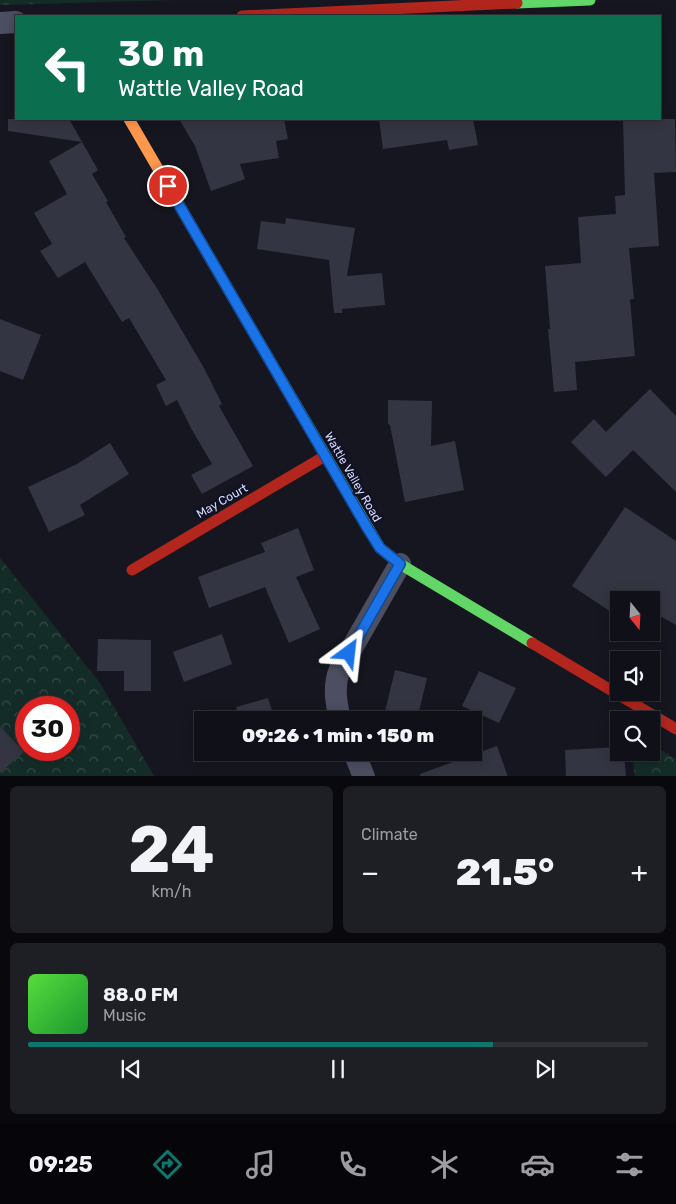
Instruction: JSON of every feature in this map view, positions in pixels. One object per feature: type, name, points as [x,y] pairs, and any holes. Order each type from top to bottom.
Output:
[{"type":"street","points":[[264,15],[590,0]]},
{"type":"street","points":[[0,23],[15,22]]},
{"type":"street","name":"Wattle Valley Road","points":[[130,120],[380,548],[400,564],[676,729]]},
{"type":"street","name":"May Court","points":[[132,570],[325,456]]},
{"type":"street","points":[[338,711],[335,688],[340,669],[400,564]]},
{"type":"street","points":[[358,761],[364,776]]},
{"type":"green space","points":[[0,0],[174,0],[0,5]]},
{"type":"green space","points":[[0,558],[100,683],[154,776],[0,776]]},
{"type":"green space","points":[[660,749],[676,759],[676,776],[635,776],[633,761],[660,761]]},
{"type":"building","points":[[8,119],[70,120],[98,170],[92,174],[126,237],[124,238],[158,290],[204,368],[222,404],[219,406],[253,466],[202,494],[191,475],[212,464],[177,400],[166,406],[156,385],[166,380],[129,318],[122,322],[85,262],[58,278],[40,251],[52,244],[34,213],[67,194],[49,161],[82,142],[8,131]]},
{"type":"building","points":[[675,119],[676,172],[654,173],[659,246],[629,248],[634,299],[630,299],[635,356],[575,362],[577,390],[554,392],[545,266],[581,263],[578,217],[616,214],[615,196],[625,195],[623,120]]},
{"type":"building","points":[[180,120],[284,120],[288,139],[276,141],[279,158],[240,164],[245,179],[211,191],[195,146]]},
{"type":"building","points":[[379,120],[473,120],[478,145],[449,150],[447,140],[383,149]]},
{"type":"building","points":[[286,218],[355,228],[347,276],[382,273],[385,305],[342,309],[342,313],[334,313],[329,260],[257,249],[261,221],[285,224]]},
{"type":"building","points":[[0,319],[41,335],[23,380],[0,371]]},
{"type":"building","points":[[650,389],[676,416],[676,492],[633,450],[606,477],[571,442],[594,419],[606,432]]},
{"type":"building","points":[[388,400],[432,401],[431,446],[455,441],[464,490],[405,502],[390,425],[388,424]]},
{"type":"building","points":[[110,443],[129,474],[80,505],[85,515],[49,532],[28,487],[77,464]]},
{"type":"building","points":[[625,507],[676,541],[676,625],[660,616],[660,591],[610,591],[610,611],[572,586]]},
{"type":"building","points":[[298,528],[314,570],[296,577],[320,629],[289,643],[265,587],[209,608],[198,577],[265,552],[261,543]]},
{"type":"building","points":[[222,634],[232,664],[184,682],[173,652]]},
{"type":"building","points":[[98,639],[151,640],[151,691],[124,691],[124,671],[97,671]]},
{"type":"building","points":[[395,670],[427,678],[419,711],[385,711]]},
{"type":"building","points":[[479,671],[516,688],[499,723],[482,715],[482,711],[473,711],[462,706]]},
{"type":"building","points":[[268,698],[272,711],[237,711],[236,707]]},
{"type":"building","points":[[0,726],[15,742],[15,760],[0,773]]},
{"type":"building","points":[[497,746],[508,776],[420,776],[420,774],[456,761],[482,761],[482,751]]},
{"type":"building","points":[[610,748],[610,761],[625,761],[626,776],[566,776],[565,750]]},
{"type":"traffic: fast","points":[[517,3],[590,0]]},
{"type":"traffic: fast","points":[[242,313],[380,548],[400,564],[532,643]]},
{"type":"traffic: slow","points":[[130,120],[242,313]]},
{"type":"traffic: jam","points":[[263,15],[517,3]]},
{"type":"traffic: jam","points":[[132,570],[325,456]]},
{"type":"traffic: jam","points":[[532,643],[676,729]]},
{"type":"route","points":[[168,186],[365,524],[380,548],[400,564],[349,653]]}]
